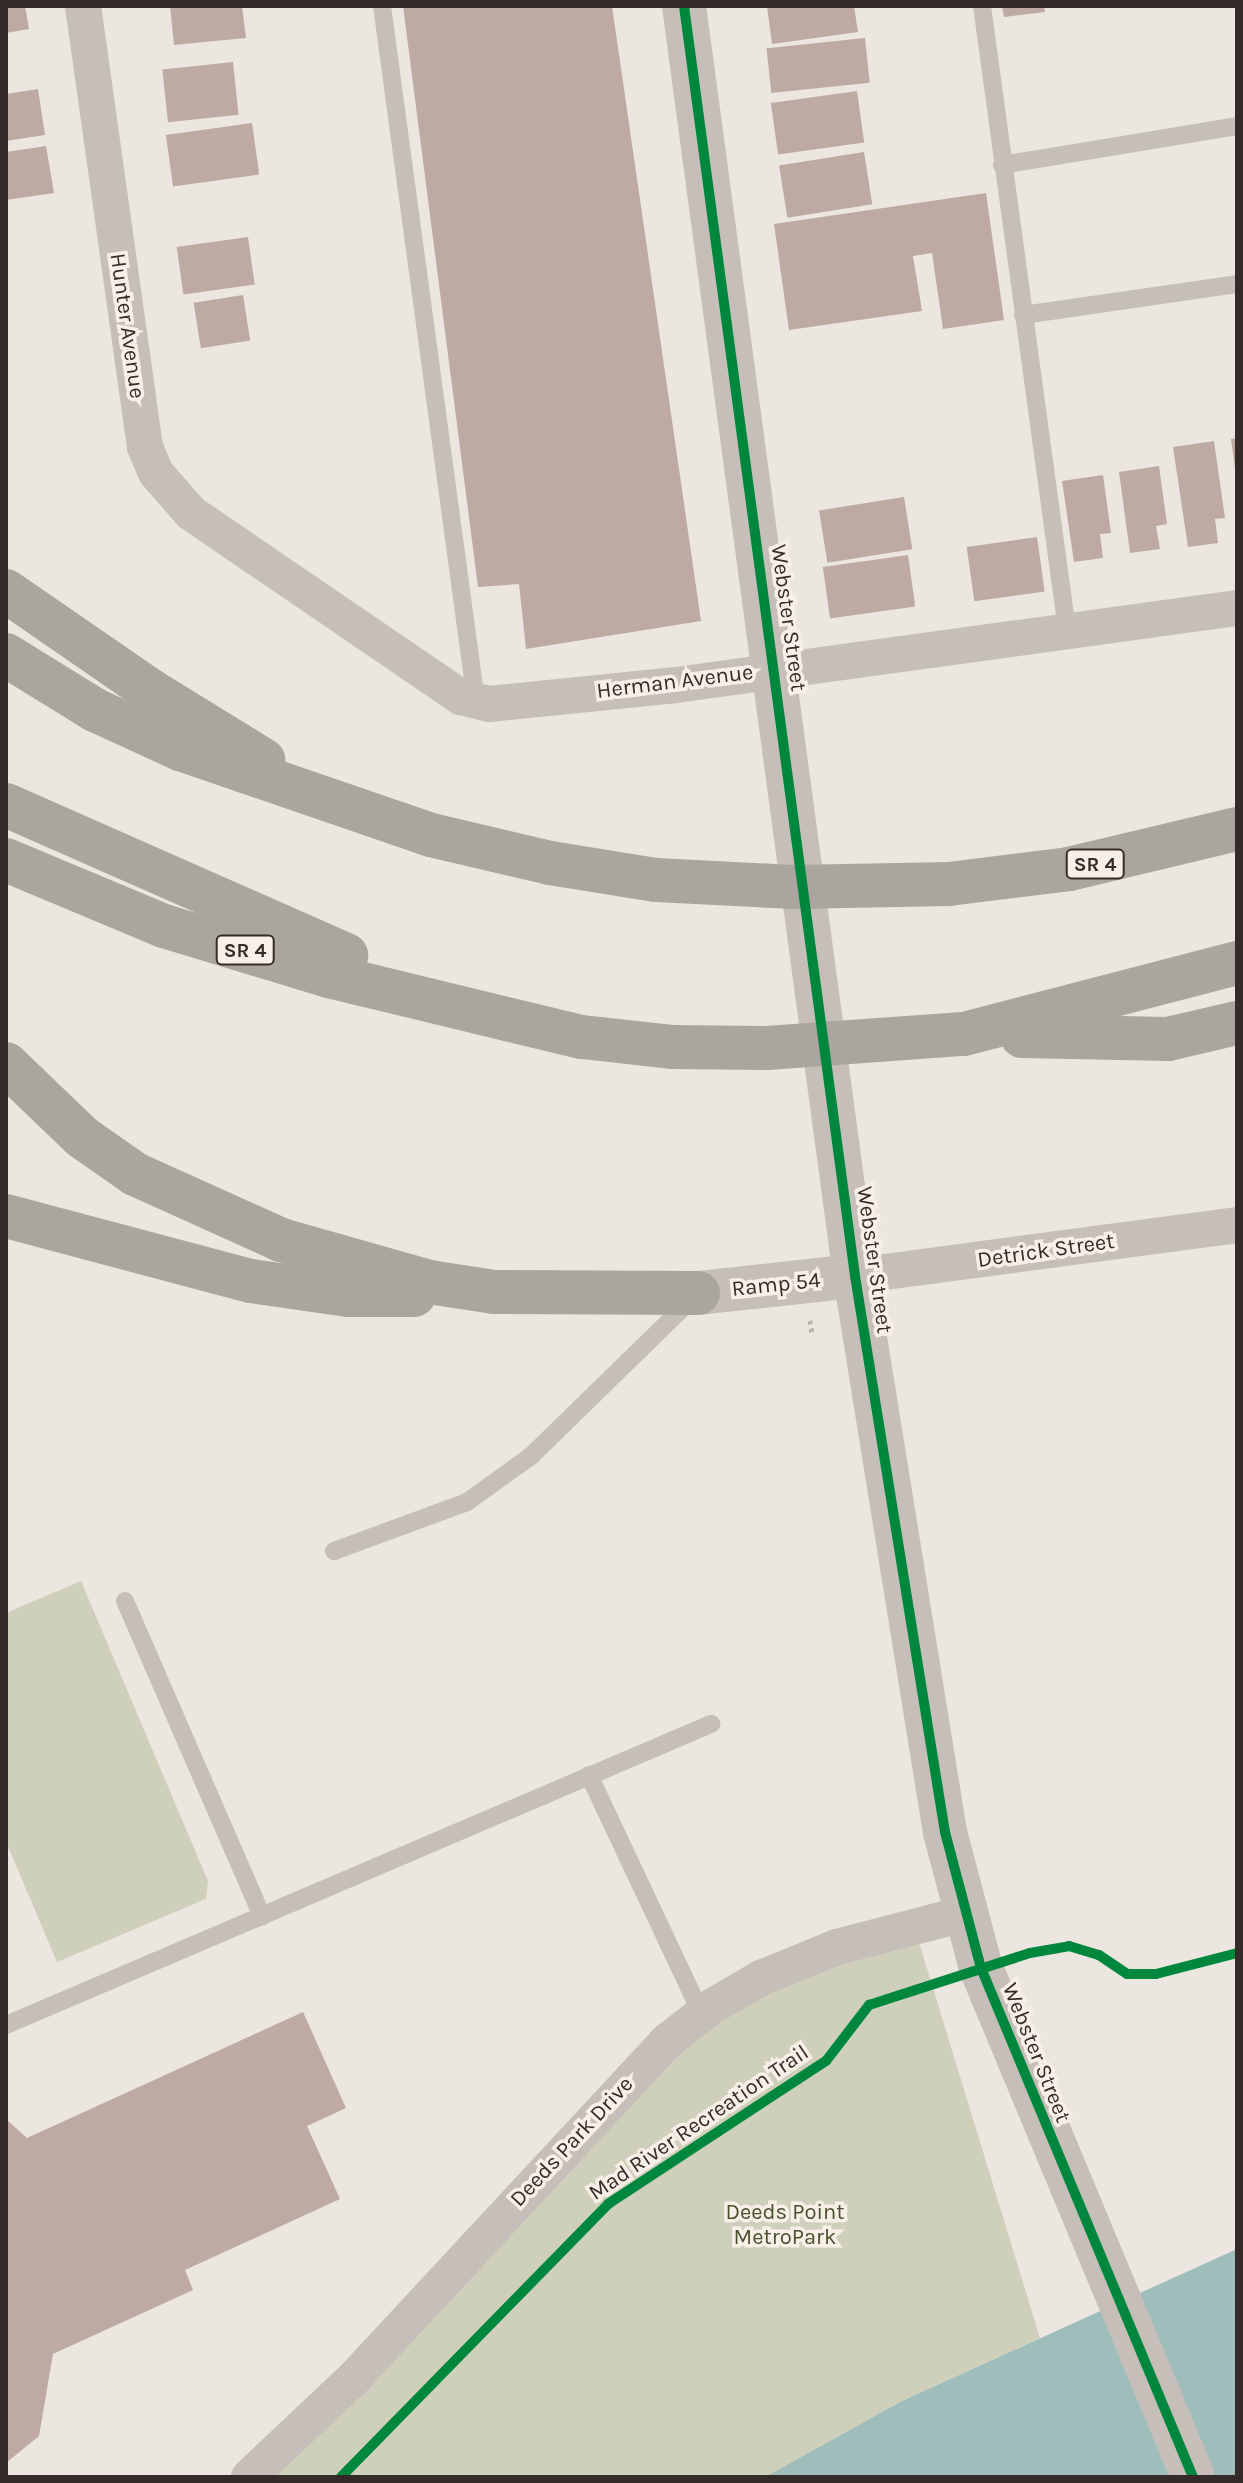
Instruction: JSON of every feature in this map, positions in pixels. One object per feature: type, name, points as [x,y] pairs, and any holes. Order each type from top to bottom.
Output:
[{"type":"highway","points":[[6,591],[151,691],[312,792]]},
{"type":"highway","name":"SR 4","points":[[6,655],[95,710],[180,749],[431,835],[550,863],[656,880],[792,887],[949,884],[1069,869],[1237,829]]},
{"type":"highway","points":[[6,805],[492,1017]]},
{"type":"highway","name":"SR 4","points":[[6,860],[164,926],[492,1017],[582,1037],[673,1047],[782,1048],[964,1034],[1237,963]]},
{"type":"highway","points":[[964,1034],[1168,1039],[1237,1023]]},
{"type":"highway","points":[[6,1064],[82,1137],[135,1174],[204,1209],[356,1264],[494,1292]]},
{"type":"highway","points":[[6,1216],[67,1236],[279,1285],[348,1295],[698,1293]]},
{"type":"street","name":"Hunter Avenue","points":[[83,6],[145,447],[156,473],[180,503],[290,580]]},
{"type":"street","name":"Webster Street","points":[[684,6],[855,1276],[945,1832],[964,1914],[1043,2125],[1193,2477]]},
{"type":"street","name":"Herman Avenue","points":[[290,580],[461,697],[489,704],[676,685],[1237,608]]},
{"type":"street","name":"Detrick Street","points":[[855,1276],[1237,1225]]},
{"type":"street","name":"Ramp 54","points":[[698,1293],[855,1276]]},
{"type":"street","name":"Deeds Park Drive","points":[[249,2477],[355,2377],[666,2042],[761,1978],[837,1947],[964,1914]]},
{"type":"lane","points":[[382,6],[476,701]]},
{"type":"lane","points":[[982,6],[1067,630]]},
{"type":"lane","points":[[1002,165],[1237,126]]},
{"type":"lane","points":[[1023,315],[1237,284]]},
{"type":"lane","points":[[334,1551],[467,1502],[531,1456],[698,1293]]},
{"type":"lane","points":[[125,1601],[262,1916]]},
{"type":"lane","points":[[6,2025],[711,1724]]},
{"type":"lane","points":[[589,1775],[702,2015]]},
{"type":"green space","points":[[81,1581],[208,1881],[206,1899],[57,1962],[6,1842],[6,1613]]},
{"type":"green space","name":"Deeds Point MetroPark","points":[[914,1926],[1040,2338],[902,2401],[765,2477],[249,2477],[702,2015]]},
{"type":"water","points":[[1237,2249],[1237,2477],[765,2477],[902,2401]]},
{"type":"building","points":[[6,6],[25,6],[29,29],[6,33]]},
{"type":"building","points":[[170,6],[242,6],[246,38],[174,45]]},
{"type":"building","points":[[403,6],[612,6],[701,621],[526,649],[519,584],[478,587]]},
{"type":"building","points":[[767,6],[854,6],[858,32],[772,44]]},
{"type":"building","points":[[1002,6],[1044,6],[1045,12],[1004,17]]},
{"type":"building","points":[[865,38],[870,83],[771,93],[767,48]]},
{"type":"building","points":[[233,62],[239,115],[168,122],[162,69]]},
{"type":"building","points":[[38,89],[45,135],[6,141],[6,94]]},
{"type":"building","points":[[857,91],[864,142],[778,155],[771,103]]},
{"type":"building","points":[[252,123],[259,174],[173,187],[166,135]]},
{"type":"building","points":[[46,146],[54,193],[6,200],[6,152]]},
{"type":"building","points":[[864,152],[872,204],[787,218],[779,165]]},
{"type":"building","points":[[986,193],[1004,320],[943,329],[932,253],[913,256],[922,311],[789,330],[774,224]]},
{"type":"building","points":[[248,237],[255,285],[183,295],[177,247]]},
{"type":"building","points":[[243,295],[250,340],[201,348],[194,303]]},
{"type":"building","points":[[1237,438],[1237,468],[1235,468],[1231,439]]},
{"type":"building","points":[[1214,441],[1225,518],[1215,519],[1218,543],[1188,547],[1173,447]]},
{"type":"building","points":[[1159,466],[1167,524],[1156,526],[1160,549],[1130,553],[1119,472]]},
{"type":"building","points":[[1103,475],[1111,533],[1100,534],[1103,558],[1074,562],[1062,481]]},
{"type":"building","points":[[904,497],[912,549],[827,563],[819,510]]},
{"type":"building","points":[[1037,537],[1045,591],[974,601],[967,547]]},
{"type":"building","points":[[908,555],[915,606],[830,618],[823,567]]},
{"type":"building","points":[[303,2012],[346,2108],[307,2126],[340,2199],[185,2270],[193,2290],[53,2354],[39,2436],[6,2463],[6,2119],[27,2138]]},
{"type":"cycle path","points":[[684,6],[855,1276],[945,1832],[981,1968],[1193,2477]]},
{"type":"cycle path","name":"Mad River Recreation Trail","points":[[341,2477],[608,2204],[826,2061],[869,2005],[1030,1953],[1069,1946],[1099,1955],[1127,1974],[1156,1974],[1237,1953]]}]
